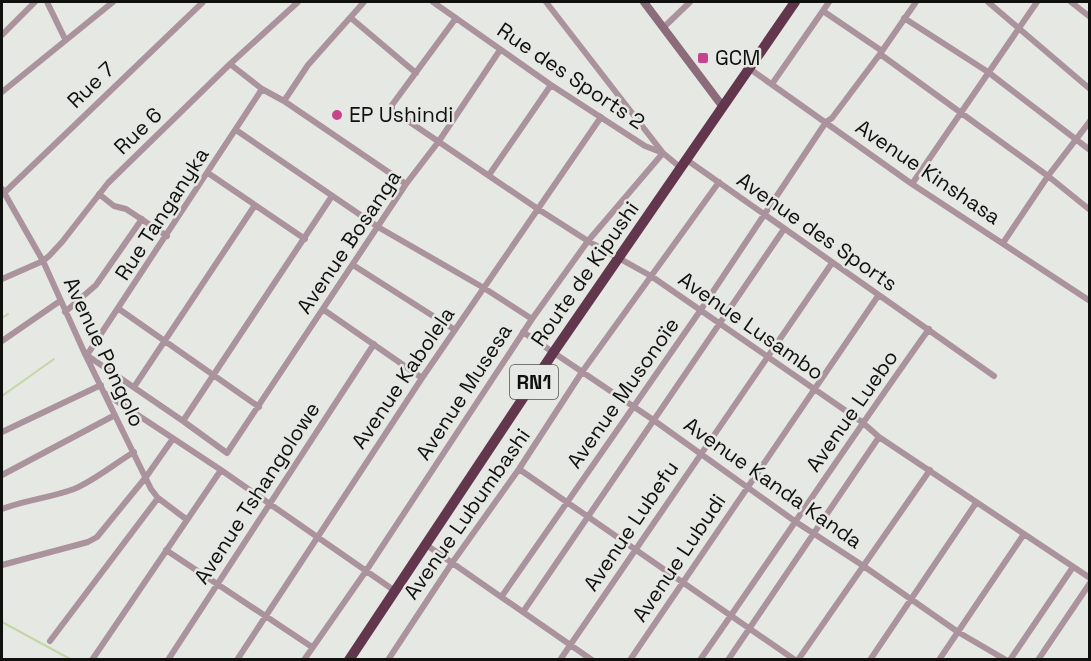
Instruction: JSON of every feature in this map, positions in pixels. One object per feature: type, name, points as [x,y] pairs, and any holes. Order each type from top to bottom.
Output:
[{"type":"highway","name":"Route de Kipushi","points":[[349,660],[553,353],[795,2]]},
{"type":"street","points":[[2,34],[35,2]]},
{"type":"street","points":[[47,2],[65,39]]},
{"type":"street","points":[[2,92],[113,2]]},
{"type":"street","name":"Rue 7","points":[[3,195],[203,2]]},
{"type":"street","name":"Rue 6","points":[[2,279],[43,261],[62,242],[108,183],[230,64],[298,2]]},
{"type":"street","points":[[284,101],[308,65],[364,2]]},
{"type":"street","name":"Rue des Sports 2","points":[[434,2],[551,85],[645,146],[663,153]]},
{"type":"street","name":"Avenue des Sports","points":[[546,2],[663,153],[719,182],[783,230],[994,376]]},
{"type":"street","points":[[644,2],[723,107]]},
{"type":"street","points":[[663,27],[690,2]]},
{"type":"street","points":[[771,84],[829,2]]},
{"type":"street","name":"Avenue Musonoïe","points":[[502,596],[700,311],[826,122],[832,118],[881,53],[916,2]]},
{"type":"street","points":[[988,2],[1089,89]]},
{"type":"street","points":[[912,184],[1037,2]]},
{"type":"street","points":[[1071,2],[1089,17]]},
{"type":"street","points":[[823,11],[1048,176],[1089,210]]},
{"type":"street","points":[[351,18],[416,73],[456,18]]},
{"type":"street","points":[[904,18],[988,72],[1089,150]]},
{"type":"street","name":"Avenue Bosanga","points":[[183,420],[227,453],[406,184],[439,141],[500,50]]},
{"type":"street","points":[[230,64],[262,89],[284,101],[406,184]]},
{"type":"street","name":"Avenue Kinshasa","points":[[750,69],[912,184],[1089,301]]},
{"type":"street","name":"Avenue Lusambo","points":[[416,73],[392,110],[538,209],[588,241],[651,276],[862,422],[879,437],[1089,578]]},
{"type":"street","points":[[489,175],[551,85]]},
{"type":"street","name":"Rue Tanganyka","points":[[86,355],[119,309],[262,89]]},
{"type":"street","name":"Avenue Kabolela","points":[[237,660],[422,378],[601,117]]},
{"type":"street","points":[[1003,243],[1048,176],[1089,121]]},
{"type":"street","points":[[236,130],[378,227],[484,288],[532,319]]},
{"type":"street","name":"Avenue Musesa","points":[[304,660],[366,571],[532,319],[588,241],[663,153]]},
{"type":"street","points":[[208,173],[305,239]]},
{"type":"street","name":"Avenue Lubumbashi","points":[[388,660],[452,562],[519,469],[582,372],[719,182]]},
{"type":"street","points":[[99,194],[114,206],[126,209],[167,236]]},
{"type":"street","name":"Avenue Pongolo","points":[[3,195],[43,261],[65,312],[146,477],[158,498],[186,519]]},
{"type":"street","points":[[86,355],[183,420],[332,196]]},
{"type":"street","points":[[134,387],[255,205]]},
{"type":"street","points":[[65,312],[96,285],[142,219]]},
{"type":"street","name":"Avenue Musonoïe","points":[[523,612],[652,419],[783,230]]},
{"type":"street","name":"Avenue Lubefu","points":[[560,660],[832,263]]},
{"type":"street","points":[[353,265],[455,330]]},
{"type":"street","name":"Avenue Lubudi","points":[[630,660],[878,296]]},
{"type":"street","points":[[2,342],[60,301]]},
{"type":"street","points":[[119,309],[259,407]]},
{"type":"street","points":[[324,310],[422,378]]},
{"type":"street","name":"Avenue Luebo","points":[[700,660],[862,422],[929,330]]},
{"type":"street","name":"Avenue Kanda Kanda","points":[[523,333],[652,419],[796,522],[958,632],[1008,660]]},
{"type":"street","name":"Avenue Tshangolowe","points":[[168,660],[374,344]]},
{"type":"street","points":[[2,432],[101,385]]},
{"type":"street","points":[[105,394],[221,470],[396,592]]},
{"type":"street","points":[[2,475],[115,415]]},
{"type":"street","name":"Avenue Luebo","points":[[728,660],[879,437]]},
{"type":"street","points":[[2,565],[93,540],[146,477],[172,440]]},
{"type":"street","points":[[2,509],[22,501],[84,484],[134,452]]},
{"type":"street","points":[[519,469],[796,660],[930,470]]},
{"type":"street","points":[[92,660],[221,470]]},
{"type":"street","points":[[50,641],[158,498]]},
{"type":"street","points":[[870,660],[976,503]]},
{"type":"street","points":[[939,660],[1024,534]]},
{"type":"street","points":[[425,544],[592,660]]},
{"type":"street","points":[[166,550],[312,647]]},
{"type":"street","points":[[1008,660],[1073,567]]},
{"type":"street","points":[[1038,660],[1089,583]]},
{"type":"waterway","points":[[2,318],[8,314]]},
{"type":"waterway","points":[[2,396],[54,359]]},
{"type":"waterway","points":[[2,622],[72,660]]},
{"type":"place","name":"GCM","points":[[703,58]]},
{"type":"place","name":"EP Ushindi","points":[[337,115]]}]
